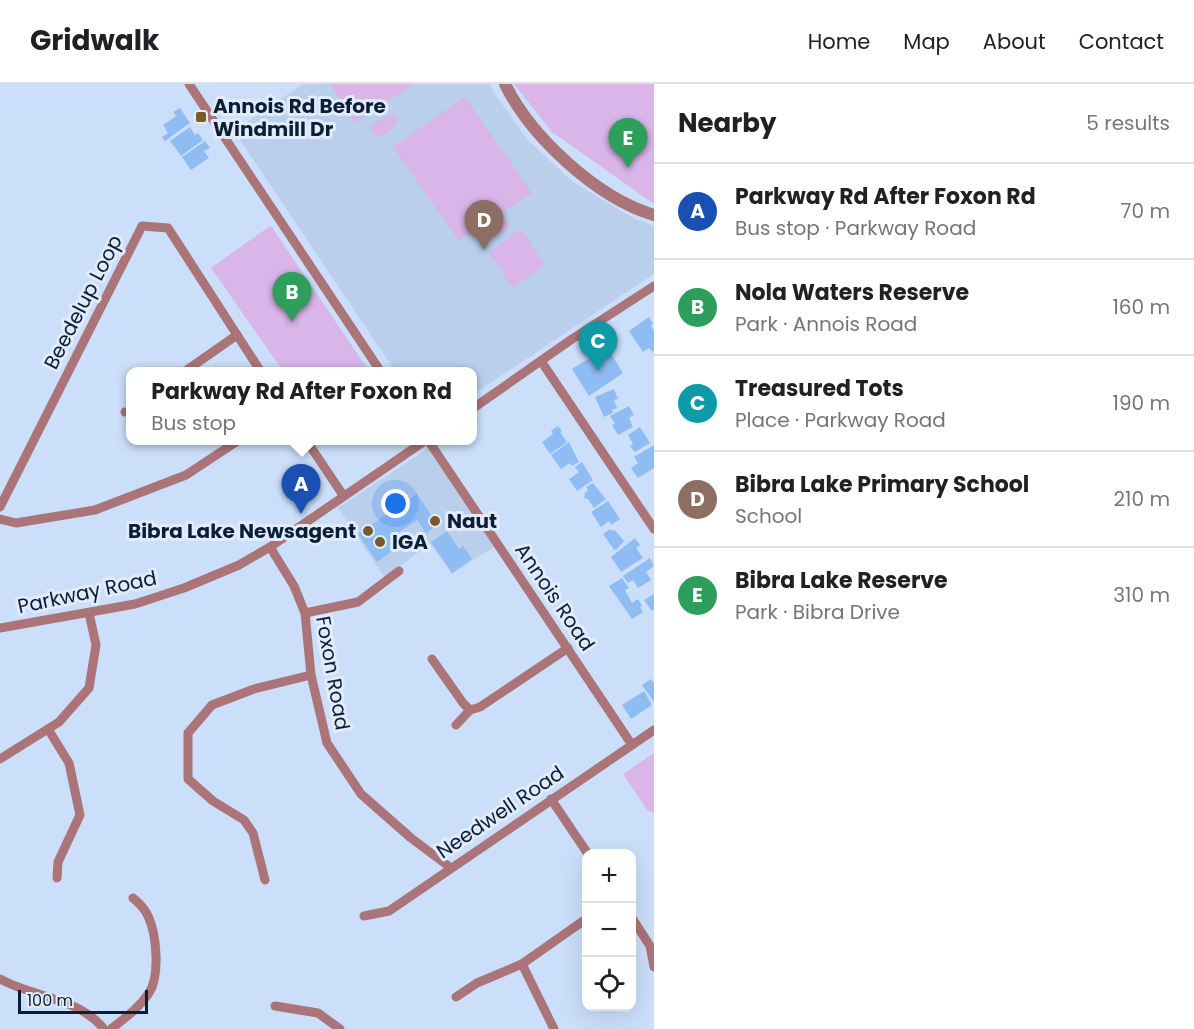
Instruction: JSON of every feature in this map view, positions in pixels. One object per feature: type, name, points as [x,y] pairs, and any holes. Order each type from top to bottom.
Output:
[{"type":"street","points":[[189,84],[378,367]]},
{"type":"street","points":[[505,84],[537,134],[580,175],[637,210],[654,215]]},
{"type":"street","name":"Beedelup Loop","points":[[0,507],[142,226],[168,228],[258,367]]},
{"type":"street","points":[[477,406],[654,286]]},
{"type":"street","points":[[191,367],[237,335]]},
{"type":"street","points":[[541,361],[654,529]]},
{"type":"street","points":[[0,519],[16,523],[95,510],[186,475],[233,445]]},
{"type":"street","points":[[309,445],[343,495]]},
{"type":"street","name":"Parkway Road","points":[[0,628],[135,604],[184,588],[239,565],[270,547],[343,495],[421,445]]},
{"type":"street","name":"Annois Road","points":[[430,445],[632,745]]},
{"type":"street","name":"Foxon Road","points":[[270,547],[294,585],[305,613],[311,675],[327,743],[361,794],[411,838],[451,868]]},
{"type":"street","points":[[305,613],[358,602],[399,571]]},
{"type":"street","points":[[0,759],[59,722],[88,688],[96,645],[89,613]]},
{"type":"street","points":[[456,725],[470,710],[480,706],[568,648]]},
{"type":"street","points":[[432,659],[463,704],[470,710]]},
{"type":"street","points":[[265,880],[254,833],[249,826],[244,820],[213,801],[188,779],[188,733],[212,705],[254,689],[311,675]]},
{"type":"street","points":[[48,729],[69,763],[80,815],[58,862],[57,878]]},
{"type":"street","name":"Needwell Road","points":[[364,916],[389,911],[654,730]]},
{"type":"street","points":[[551,799],[585,849]]},
{"type":"street","points":[[111,1029],[137,1009],[154,982],[156,965],[153,929],[148,915],[133,898]]},
{"type":"street","points":[[456,997],[477,983],[522,964],[582,922]]},
{"type":"street","points":[[636,924],[650,946],[654,967]]},
{"type":"street","points":[[522,964],[554,1029]]},
{"type":"street","points":[[0,979],[29,992],[80,1008],[90,1014],[104,1029]]},
{"type":"street","points":[[275,1006],[318,1013],[340,1029]]},
{"type":"shaded area","points":[[303,84],[490,84],[528,140],[573,182],[633,218],[654,226],[654,274],[477,392],[477,367],[392,367],[234,131]]},
{"type":"shaded area","points":[[330,84],[414,84],[355,123]]},
{"type":"shaded area","points":[[514,84],[654,84],[654,204],[552,132]]},
{"type":"shaded area","points":[[465,97],[532,193],[459,241],[393,147]]},
{"type":"shaded area","points":[[394,113],[398,119],[392,129],[377,137],[370,125]]},
{"type":"shaded area","points":[[504,216],[510,227],[482,245],[477,234]]},
{"type":"shaded area","points":[[271,226],[366,367],[280,367],[211,268]]},
{"type":"shaded area","points":[[521,229],[533,246],[531,250],[534,248],[545,265],[513,288],[501,271],[503,267],[500,268],[489,252]]},
{"type":"shaded area","points":[[429,448],[495,546],[452,574],[430,543],[385,578],[338,508]]},
{"type":"shaded area","points":[[654,753],[654,813],[648,811],[623,774]]},
{"type":"building","points":[[180,108],[190,123],[165,141],[162,137],[168,133],[163,125],[176,116],[173,112]]},
{"type":"building","points":[[190,127],[195,135],[198,133],[203,140],[181,156],[170,141]]},
{"type":"building","points":[[205,141],[210,148],[204,151],[209,158],[191,170],[182,157]]},
{"type":"building","points":[[649,317],[653,324],[651,326],[654,331],[654,350],[652,352],[649,348],[643,352],[629,331]]},
{"type":"building","points":[[607,347],[623,373],[589,396],[572,369]]},
{"type":"building","points":[[614,389],[618,399],[614,400],[617,408],[612,410],[613,413],[604,417],[595,397]]},
{"type":"building","points":[[629,406],[634,415],[629,418],[633,427],[618,435],[610,416]]},
{"type":"building","points":[[558,426],[567,442],[550,454],[542,442],[553,434],[551,431]]},
{"type":"building","points":[[640,427],[650,443],[635,452],[630,446],[633,444],[628,435]]},
{"type":"building","points":[[569,442],[579,462],[572,466],[570,463],[561,469],[551,455]]},
{"type":"building","points":[[654,445],[654,468],[638,478],[631,468],[638,463],[634,457]]},
{"type":"building","points":[[582,462],[593,480],[577,491],[569,479],[579,472],[575,467]]},
{"type":"building","points":[[593,483],[606,499],[594,508],[588,499],[584,498],[588,490],[586,487]]},
{"type":"building","points":[[417,494],[438,525],[426,533],[417,520],[399,532],[405,542],[377,562],[358,534]]},
{"type":"building","points":[[608,501],[620,519],[611,525],[609,521],[601,527],[591,512]]},
{"type":"building","points":[[610,529],[615,530],[624,541],[614,550],[603,534]]},
{"type":"building","points":[[447,531],[459,549],[463,546],[472,559],[452,573],[431,542]]},
{"type":"building","points":[[635,538],[640,545],[636,548],[643,558],[621,572],[611,557]]},
{"type":"building","points":[[650,558],[654,566],[646,572],[651,580],[638,588],[633,580],[628,583],[623,576]]},
{"type":"building","points":[[622,578],[629,588],[625,590],[632,603],[638,599],[642,606],[640,607],[643,612],[632,619],[609,586]]},
{"type":"building","points":[[654,594],[654,609],[652,611],[644,600]]},
{"type":"building","points":[[651,679],[654,683],[654,702],[642,685]]},
{"type":"building","points":[[644,691],[652,705],[631,719],[622,705]]},
{"type":"place","name":"Annois Rd Before Windmill Dr","points":[[201,117]]},
{"type":"place","name":"Bibra Lake Reserve","points":[[628,168]]},
{"type":"place","name":"Bibra Lake Primary School","points":[[484,250]]},
{"type":"place","name":"Nola Waters Reserve","points":[[292,322]]},
{"type":"place","name":"Treasured Tots","points":[[598,371]]},
{"type":"place","name":"Parkway Rd After Foxon Rd","points":[[301,514]]},
{"type":"place","name":"Naut","points":[[435,521]]},
{"type":"place","name":"Bibra Lake Newsagent","points":[[368,531]]},
{"type":"place","name":"IGA","points":[[380,542]]}]
